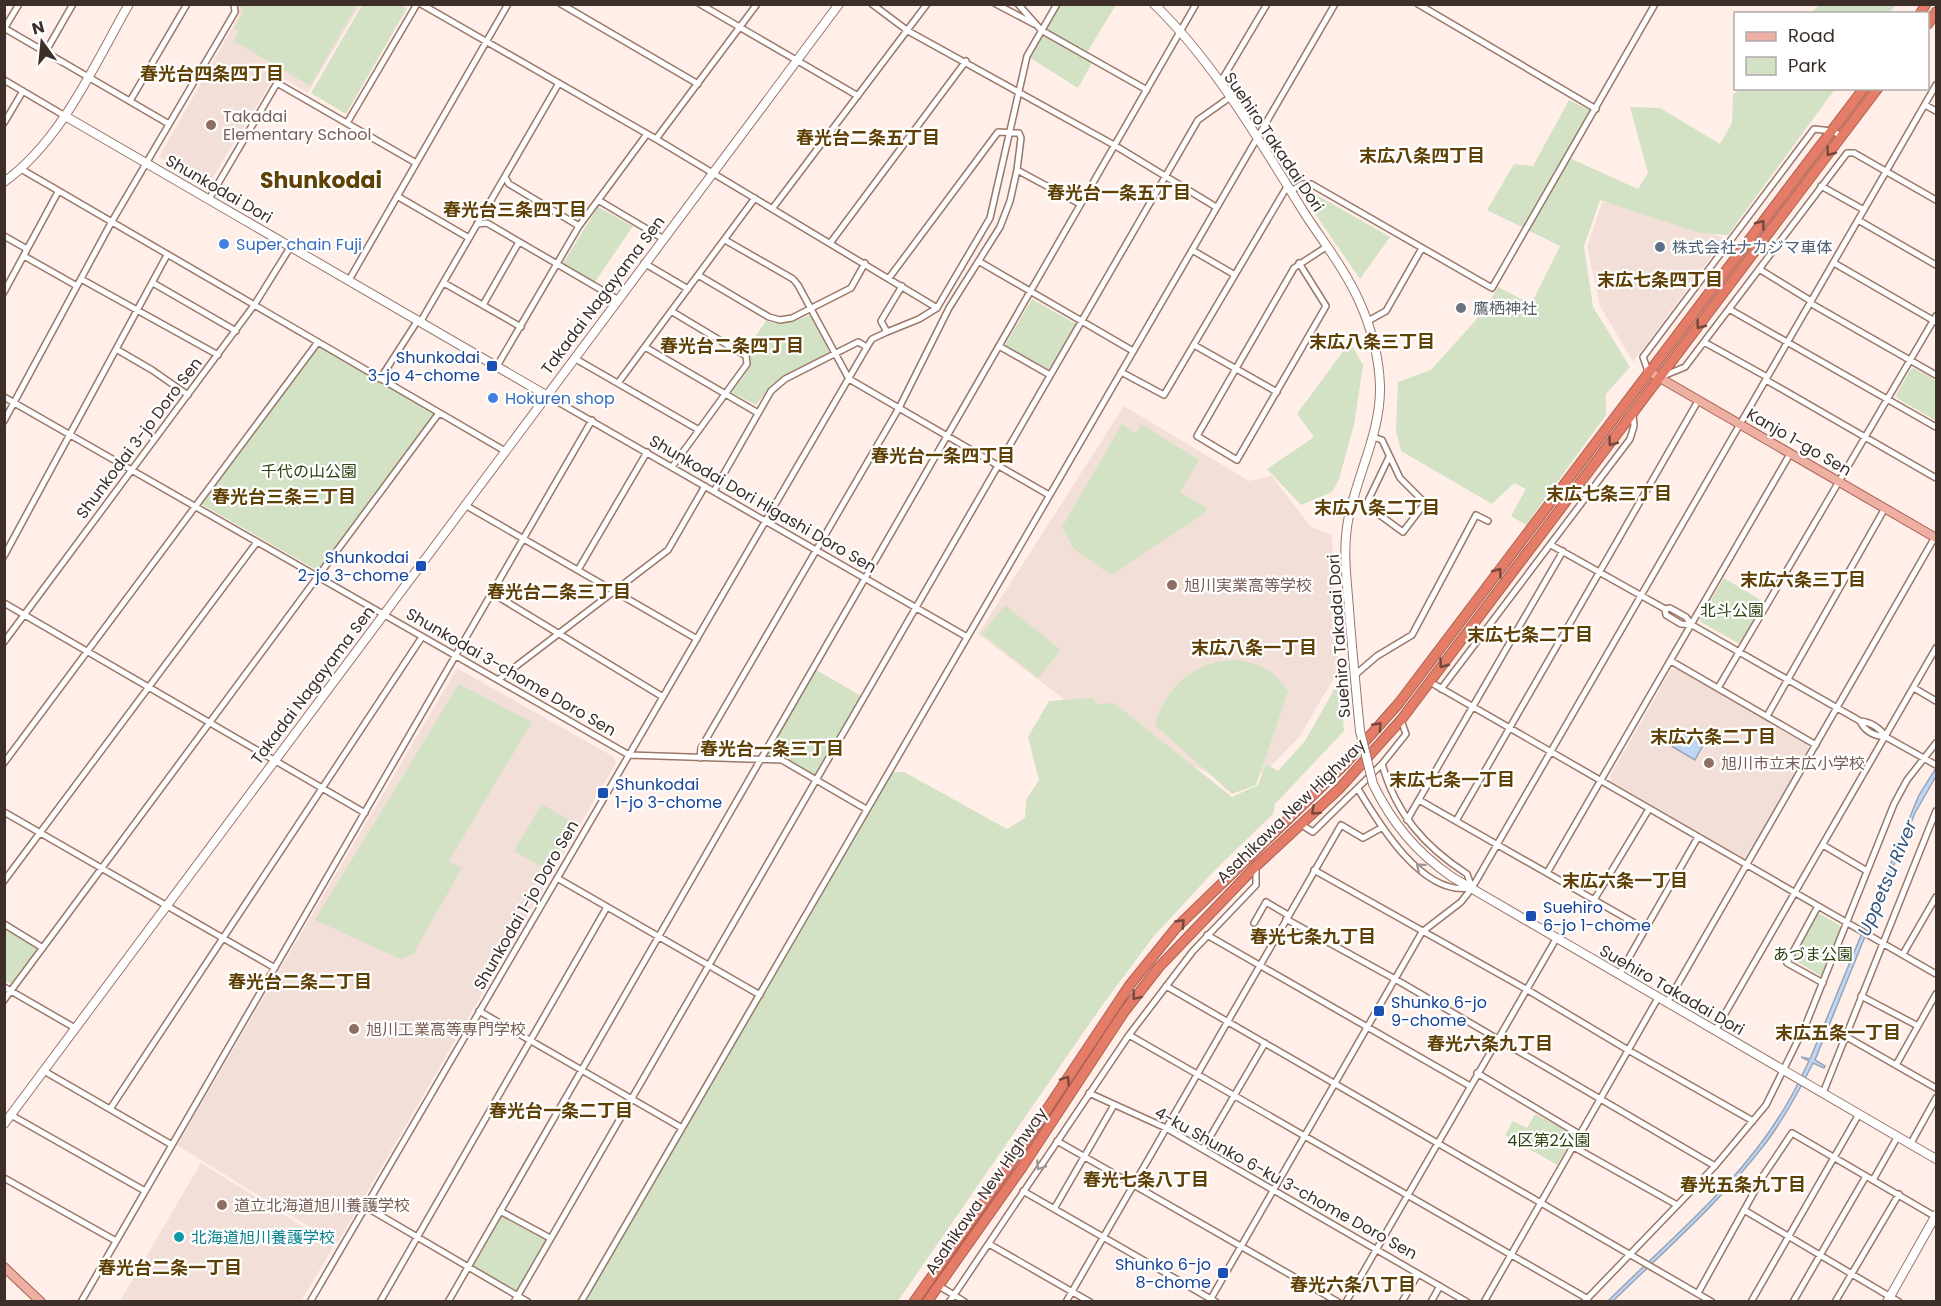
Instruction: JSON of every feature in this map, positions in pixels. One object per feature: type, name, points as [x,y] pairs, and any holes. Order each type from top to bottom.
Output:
[{"type":"highway","name":"Asahikawa New Highway","points":[[914,1302],[1136,978],[1176,928],[1345,764],[1399,703],[1863,90]]},
{"type":"highway","name":"Asahikawa New Highway","points":[[927,1302],[1021,1169],[1124,1012],[1194,928],[1353,775],[1401,720],[1876,90]]},
{"type":"main road","name":"Kanjo 1-go Sen","points":[[1648,371],[1936,538]]},
{"type":"main road","points":[[4,1267],[41,1302]]},
{"type":"street","points":[[19,4],[5,28],[169,124]]},
{"type":"street","points":[[46,51],[73,4]]},
{"type":"street","points":[[6,179],[21,170],[65,116],[129,4]]},
{"type":"street","points":[[130,101],[187,4]]},
{"type":"street","points":[[4,421],[111,223],[235,12],[234,4]]},
{"type":"street","points":[[347,123],[417,4]]},
{"type":"street","points":[[422,4],[831,242],[937,308]]},
{"type":"street","points":[[349,280],[508,4]]},
{"type":"street","points":[[561,4],[698,84]]},
{"type":"street","points":[[700,4],[858,96]]},
{"type":"street","points":[[656,139],[757,4]]},
{"type":"street","name":"Takadai Nagayama Sen","points":[[4,1124],[662,238],[839,4]]},
{"type":"street","points":[[872,4],[908,31],[966,61],[1114,145],[1216,207]]},
{"type":"street","points":[[772,209],[927,4]]},
{"type":"street","points":[[996,4],[1034,24]]},
{"type":"street","points":[[1018,4],[1041,30],[1147,90]]},
{"type":"street","points":[[714,491],[771,391],[785,380],[858,342],[867,347],[872,339],[920,319],[937,308],[990,218],[1008,131],[1027,56],[1057,4]]},
{"type":"street","name":"Suehiro Takadai Dori","points":[[1154,4],[1180,32],[1257,137],[1359,300],[1377,351],[1380,389],[1373,437],[1352,499],[1347,529],[1346,564],[1360,731],[1373,784],[1384,807],[1411,844],[1428,861],[1556,939],[1823,1093]]},
{"type":"street","points":[[448,1302],[1196,4]]},
{"type":"street","points":[[1220,84],[1266,4]]},
{"type":"street","points":[[581,1302],[1335,4]]},
{"type":"street","points":[[1418,4],[1596,109]]},
{"type":"street","points":[[1121,372],[1164,395],[1289,188],[1302,184],[1311,184],[1492,288],[1655,4]]},
{"type":"street","points":[[831,242],[966,61]]},
{"type":"street","points":[[4,80],[65,116]]},
{"type":"street","points":[[209,199],[277,83],[416,163]]},
{"type":"street","points":[[380,379],[444,283],[559,83]]},
{"type":"street","points":[[1023,1191],[1212,1300],[1422,932],[1461,903],[1472,888],[1936,85]]},
{"type":"street","points":[[4,123],[23,91]]},
{"type":"street","points":[[514,1302],[1198,120],[1229,98]]},
{"type":"street","points":[[1925,105],[1936,111]]},
{"type":"street","name":"Shunkodai Dori","points":[[65,116],[546,395]]},
{"type":"street","points":[[1648,371],[1642,357],[1814,129],[1832,131],[1842,136]]},
{"type":"street","points":[[700,758],[701,748],[899,408],[949,309],[980,262],[1000,226],[1010,201],[1017,170],[1021,138],[1019,133],[998,132],[889,278]]},
{"type":"street","points":[[497,366],[579,226],[647,134]]},
{"type":"street","points":[[1659,378],[1685,367],[1847,153],[1854,153],[1936,200]]},
{"type":"street","points":[[21,170],[505,451]]},
{"type":"street","points":[[1017,170],[1080,204]]},
{"type":"street","points":[[505,177],[509,184],[579,226]]},
{"type":"street","points":[[1821,186],[1864,210]]},
{"type":"street","points":[[4,292],[58,192]]},
{"type":"street","points":[[397,196],[470,238]]},
{"type":"street","points":[[618,383],[755,198]]},
{"type":"street","points":[[598,200],[662,238]]},
{"type":"street","points":[[1858,220],[1936,265]]},
{"type":"street","points":[[477,224],[487,223],[617,299]]},
{"type":"street","points":[[4,237],[27,249]]},
{"type":"street","points":[[725,240],[793,279],[812,309],[849,380],[1049,495]]},
{"type":"street","points":[[483,305],[519,242]]},
{"type":"street","name":"Shunkodai 3-jo Doro Sen","points":[[4,642],[236,331],[291,246]]},
{"type":"street","points":[[1299,263],[1326,306],[1237,460],[1197,436],[1294,268],[1299,263],[1326,247]]},
{"type":"street","points":[[1368,321],[1386,310],[1422,248]]},
{"type":"street","points":[[1192,250],[1235,274]]},
{"type":"street","points":[[4,556],[167,255]]},
{"type":"street","points":[[24,256],[78,286]]},
{"type":"street","points":[[980,262],[1133,351]]},
{"type":"street","points":[[644,263],[688,289]]},
{"type":"street","points":[[698,276],[769,317],[780,320],[792,318],[812,309],[851,288],[865,263]]},
{"type":"street","points":[[1718,688],[1936,320],[1834,263]]},
{"type":"street","points":[[1759,269],[1936,375]]},
{"type":"street","points":[[81,279],[218,355]]},
{"type":"street","points":[[153,283],[236,331]]},
{"type":"street","points":[[444,283],[521,327]]},
{"type":"street","points":[[887,332],[881,321],[902,286]]},
{"type":"street","points":[[1724,293],[1736,300]]},
{"type":"street","points":[[1729,309],[1936,427]]},
{"type":"street","points":[[671,311],[746,356],[747,364],[672,467]]},
{"type":"street","points":[[4,763],[318,342]]},
{"type":"street","points":[[1704,342],[1936,478]]},
{"type":"street","points":[[1194,345],[1277,392]]},
{"type":"street","points":[[999,346],[1050,375]]},
{"type":"street","points":[[645,347],[758,413]]},
{"type":"street","name":"Shunkodai 1-jo Doro Sen","points":[[310,1302],[867,347]]},
{"type":"street","points":[[116,349],[188,395]]},
{"type":"street","points":[[574,358],[699,430]]},
{"type":"street","name":"Shunkodai Dori Higashi Doro Sen","points":[[546,395],[967,637]]},
{"type":"street","name":"Shunkodai 3-chome Doro Sen","points":[[4,397],[629,755]]},
{"type":"street","points":[[1456,821],[1698,401]]},
{"type":"street","points":[[4,1000],[439,413]]},
{"type":"street","points":[[1441,689],[1630,439],[1634,426],[1633,414]]},
{"type":"street","points":[[81,1302],[592,420]]},
{"type":"street","points":[[1352,499],[1366,505],[1403,532],[1425,503],[1400,478],[1382,440],[1373,437]]},
{"type":"street","points":[[578,570],[647,452]]},
{"type":"street","points":[[1547,873],[1790,454]]},
{"type":"street","points":[[1366,505],[1389,458]]},
{"type":"street","points":[[498,680],[668,550],[705,486]]},
{"type":"street","points":[[465,506],[697,639]]},
{"type":"street","points":[[1767,716],[1885,508]]},
{"type":"street","points":[[1355,675],[1377,656],[1412,635],[1476,515],[1488,521]]},
{"type":"street","points":[[1667,1003],[1936,538]]},
{"type":"street","points":[[4,881],[257,542]]},
{"type":"street","points":[[1551,544],[1665,609],[1666,615],[1681,624],[1692,625],[1860,721],[1868,722],[1881,730],[1886,737],[1936,765]]},
{"type":"street","points":[[1407,820],[1563,551]]},
{"type":"street","points":[[492,593],[663,697]]},
{"type":"street","points":[[4,603],[365,813]]},
{"type":"street","points":[[110,1109],[422,637]]},
{"type":"street","points":[[1715,1031],[1936,648]]},
{"type":"street","points":[[1671,661],[1816,745]]},
{"type":"street","points":[[1430,682],[1936,974]]},
{"type":"street","points":[[1914,688],[1936,701]]},
{"type":"street","points":[[1300,824],[1313,832],[1358,789],[1406,734],[1401,720]]},
{"type":"street","points":[[1129,1035],[1586,1300],[1634,1255],[1677,1205],[1715,1166],[1766,1105],[1822,983],[1894,804],[1936,743]]},
{"type":"street","points":[[629,755],[782,760],[866,809]]},
{"type":"street","points":[[1382,764],[1390,793],[1407,820],[1451,863],[1467,874],[1472,888]]},
{"type":"street","points":[[1358,789],[1381,828],[1396,847],[1439,882],[1457,890],[1472,888]]},
{"type":"street","points":[[1419,800],[1645,929]]},
{"type":"street","points":[[1594,900],[1649,809]]},
{"type":"street","points":[[1936,811],[1879,941],[1861,996],[1823,1093],[1936,1159]]},
{"type":"street","points":[[4,812],[275,968]]},
{"type":"street","points":[[1066,1302],[1341,825],[1363,838],[1381,828]]},
{"type":"street","points":[[1619,975],[1698,837]]},
{"type":"street","points":[[1823,845],[1868,871]]},
{"type":"street","points":[[949,1302],[1129,1035],[1207,935],[1256,885],[1256,866]]},
{"type":"street","points":[[1314,870],[1754,1121]]},
{"type":"street","points":[[557,878],[760,995]]},
{"type":"street","points":[[1903,954],[1936,897]]},
{"type":"street","points":[[1254,923],[1266,902],[1287,917],[1715,1166]]},
{"type":"street","points":[[1818,906],[1786,963],[1822,983]]},
{"type":"street","points":[[380,1302],[608,907]]},
{"type":"street","points":[[4,924],[43,948]]},
{"type":"street","points":[[1207,935],[1470,1086]]},
{"type":"street","points":[[1346,1302],[1556,939]]},
{"type":"street","points":[[1166,986],[1712,1302]]},
{"type":"street","points":[[4,987],[75,1028]]},
{"type":"street","points":[[1896,1065],[1936,994]]},
{"type":"street","points":[[1861,996],[1918,1026]]},
{"type":"street","points":[[1484,1302],[1658,998]]},
{"type":"street","points":[[479,1011],[682,1128]]},
{"type":"street","points":[[1845,1036],[1936,1088]]},
{"type":"street","points":[[1203,1149],[1265,1043]]},
{"type":"street","points":[[44,1071],[172,1145]]},
{"type":"street","points":[[1477,1073],[1579,1134]]},
{"type":"street","name":"4-ku Shunko 6-ku 3-chome Doro Sen","points":[[1089,1093],[1166,1128],[1467,1302]]},
{"type":"street","points":[[1911,1143],[1936,1098]]},
{"type":"street","points":[[1054,1209],[1114,1104]]},
{"type":"street","points":[[1751,1302],[1859,1114]]},
{"type":"street","points":[[11,1115],[145,1191]]},
{"type":"street","points":[[1698,1293],[1744,1210],[1792,1133],[1936,1216],[1888,1299]]},
{"type":"street","points":[[1873,1180],[1898,1136]]},
{"type":"street","points":[[1057,1141],[1338,1302]]},
{"type":"street","points":[[1572,1146],[1677,1205]]},
{"type":"street","points":[[1793,1302],[1866,1176]]},
{"type":"street","points":[[4,1178],[116,1242]]},
{"type":"street","points":[[1835,1302],[1899,1194]]},
{"type":"street","points":[[366,1207],[528,1302]]},
{"type":"street","points":[[1744,1210],[1851,1273],[1888,1299],[1899,1302]]},
{"type":"street","points":[[500,1211],[550,1238]]},
{"type":"street","points":[[989,1244],[1090,1302]]},
{"type":"street","points":[[1402,1302],[1418,1274]]},
{"type":"street","points":[[939,1286],[965,1302]]},
{"type":"street","points":[[1431,1302],[1440,1286]]},
{"type":"shaded area","name":"Takadai Elementary School","points":[[238,5],[360,5],[308,93],[276,74],[207,187],[159,157],[239,16]]},
{"type":"shaded area","points":[[1607,202],[1725,238],[1633,362],[1600,306],[1587,246],[1602,203]]},
{"type":"shaded area","name":"旭川実業高等学校","points":[[1124,406],[1249,481],[1272,476],[1311,527],[1332,535],[1338,671],[1300,736],[1267,770],[1230,783],[1090,719],[978,634]]},
{"type":"shaded area","name":"旭川工業高等専門学校","points":[[457,668],[614,757],[616,763],[337,1244],[177,1145]]},
{"type":"shaded area","name":"旭川市立末広小学校","points":[[1678,669],[1807,744],[1808,749],[1748,857],[1744,858],[1611,781],[1610,776],[1671,670]]},
{"type":"shaded area","name":"道立北海道旭川養護学校","points":[[201,1163],[334,1246],[301,1301],[120,1301]]},
{"type":"green space","points":[[241,4],[357,5],[310,86],[234,41],[239,31],[234,28],[244,10],[240,7]]},
{"type":"green space","points":[[1819,4],[1896,5],[1890,12],[1812,12]]},
{"type":"green space","points":[[362,5],[401,5],[407,8],[346,114],[311,93]]},
{"type":"green space","points":[[1057,5],[1116,5],[1086,54],[1094,59],[1078,88],[1027,56]]},
{"type":"green space","points":[[1739,90],[1834,90],[1728,235],[1700,233],[1600,200],[1584,246],[1593,307],[1630,367],[1606,394],[1606,415],[1526,525],[1511,516],[1526,489],[1514,483],[1492,504],[1401,451],[1396,431],[1398,382],[1431,370],[1484,311],[1498,287],[1531,304],[1560,246],[1487,210],[1514,164],[1533,166],[1569,100],[1591,111],[1565,156],[1638,189],[1648,173],[1630,107],[1660,108],[1720,144],[1732,123],[1733,94]]},
{"type":"green space","points":[[1308,190],[1390,237],[1360,279],[1303,196]]},
{"type":"green space","points":[[598,207],[633,226],[595,282],[563,263]]},
{"type":"green space","points":[[1032,299],[1076,324],[1049,370],[1005,345]]},
{"type":"green space","points":[[810,315],[830,353],[772,384],[756,405],[731,392],[748,367],[749,356],[746,350],[766,321],[788,322]]},
{"type":"green space","points":[[1350,342],[1363,365],[1354,425],[1339,479],[1332,492],[1301,505],[1267,469],[1314,437],[1297,414]]},
{"type":"green space","name":"千代の山公園","points":[[319,345],[435,413],[318,571],[201,504]]},
{"type":"green space","points":[[1914,368],[1936,380],[1936,421],[1897,398],[1896,395],[1910,370]]},
{"type":"green space","points":[[1122,424],[1136,434],[1141,424],[1199,460],[1180,492],[1207,508],[1205,513],[1111,575],[1074,549],[1062,527]]},
{"type":"green space","name":"北斗公園","points":[[1724,578],[1764,602],[1741,642],[1738,643],[1701,622],[1700,618]]},
{"type":"green space","points":[[1005,605],[1061,650],[1038,678],[982,634]]},
{"type":"green space","points":[[1236,660],[1252,663],[1273,673],[1288,692],[1256,785],[1232,794],[1155,725],[1166,699],[1184,678],[1208,665]]},
{"type":"green space","points":[[813,668],[863,697],[816,780],[782,760],[761,758]]},
{"type":"green space","points":[[1340,679],[1344,731],[1275,804],[1273,814],[1215,870],[1153,937],[1101,1007],[898,1301],[576,1302],[756,992],[890,772],[904,772],[1007,829],[1025,818],[1026,800],[1039,780],[1028,737],[1049,701],[1093,698],[1097,704],[1114,703],[1232,797],[1258,785],[1266,764],[1278,771],[1305,741]]},
{"type":"green space","points":[[459,684],[532,722],[449,861],[462,868],[413,954],[400,959],[315,920]]},
{"type":"green space","points":[[542,804],[577,825],[549,871],[514,851]]},
{"type":"green space","name":"あづま公園","points":[[1818,913],[1839,925],[1841,930],[1821,976],[1791,958]]},
{"type":"green space","points":[[5,928],[37,949],[11,984],[5,980]]},
{"type":"green space","name":"4区第2公園","points":[[1535,1114],[1572,1133],[1573,1138],[1557,1165],[1505,1135],[1513,1121],[1527,1128]]},
{"type":"green space","points":[[500,1211],[550,1238],[517,1295],[468,1267]]},
{"type":"water","points":[[1676,727],[1704,743],[1695,760],[1666,743]]},
{"type":"water","name":"Uppetsu River","points":[[1936,768],[1936,776],[1915,813],[1815,1060],[1825,1066],[1824,1068],[1813,1063],[1783,1118],[1744,1170],[1708,1209],[1613,1301],[1607,1302],[1728,1183],[1770,1130],[1788,1102],[1809,1061],[1801,1057],[1810,1059],[1919,795]]},
{"type":"place","name":"Takadai Elementary School","points":[[211,125]]},
{"type":"place","name":"Super chain Fuji","points":[[224,244]]},
{"type":"place","name":"株式会社ナカジマ車体","points":[[1660,247]]},
{"type":"place","name":"鷹栖神社","points":[[1461,308]]},
{"type":"place","name":"Shunkodai 3-jo 4-chome","points":[[492,366]]},
{"type":"place","name":"Hokuren shop","points":[[493,398]]},
{"type":"place","name":"Shunkodai 2-jo 3-chome","points":[[421,566]]},
{"type":"place","name":"旭川実業高等学校","points":[[1172,585]]},
{"type":"place","name":"旭川市立末広小学校","points":[[1709,763]]},
{"type":"place","name":"Shunkodai 1-jo 3-chome","points":[[603,793]]},
{"type":"place","name":"Suehiro 6-jo 1-chome","points":[[1531,916]]},
{"type":"place","name":"Shunko 6-jo 9-chome","points":[[1379,1011]]},
{"type":"place","name":"旭川工業高等専門学校","points":[[354,1029]]},
{"type":"place","name":"道立北海道旭川養護学校","points":[[222,1205]]},
{"type":"place","name":"北海道旭川養護学校","points":[[179,1237]]},
{"type":"place","name":"Shunko 6-jo 8-chome","points":[[1223,1273]]},
{"type":"district","name":"春光台四条四丁目","points":[[212,73]]},
{"type":"district","name":"春光台二条五丁目","points":[[868,137]]},
{"type":"district","name":"末広八条四丁目","points":[[1422,155]]},
{"type":"district","name":"Shunkodai","points":[[321,180]]},
{"type":"district","name":"春光台一条五丁目","points":[[1119,192]]},
{"type":"district","name":"春光台三条四丁目","points":[[515,209]]},
{"type":"district","name":"末広七条四丁目","points":[[1660,279]]},
{"type":"district","name":"末広八条三丁目","points":[[1372,341]]},
{"type":"district","name":"春光台二条四丁目","points":[[732,345]]},
{"type":"district","name":"春光台一条四丁目","points":[[943,455]]},
{"type":"district","name":"末広七条三丁目","points":[[1609,493]]},
{"type":"district","name":"春光台三条三丁目","points":[[284,496]]},
{"type":"district","name":"末広八条二丁目","points":[[1377,507]]},
{"type":"district","name":"末広六条三丁目","points":[[1803,579]]},
{"type":"district","name":"春光台二条三丁目","points":[[559,591]]},
{"type":"district","name":"末広七条二丁目","points":[[1530,634]]},
{"type":"district","name":"末広八条一丁目","points":[[1254,647]]},
{"type":"district","name":"末広六条二丁目","points":[[1713,736]]},
{"type":"district","name":"春光台一条三丁目","points":[[772,748]]},
{"type":"district","name":"末広七条一丁目","points":[[1452,779]]},
{"type":"district","name":"末広六条一丁目","points":[[1625,880]]},
{"type":"district","name":"春光七条九丁目","points":[[1313,936]]},
{"type":"district","name":"春光台二条二丁目","points":[[300,981]]},
{"type":"district","name":"末広五条一丁目","points":[[1838,1032]]},
{"type":"district","name":"春光六条九丁目","points":[[1490,1043]]},
{"type":"district","name":"春光台一条二丁目","points":[[561,1110]]},
{"type":"district","name":"春光七条八丁目","points":[[1146,1179]]},
{"type":"district","name":"春光五条九丁目","points":[[1743,1184]]},
{"type":"district","name":"春光台二条一丁目","points":[[170,1267]]},
{"type":"district","name":"春光六条八丁目","points":[[1353,1284]]}]
